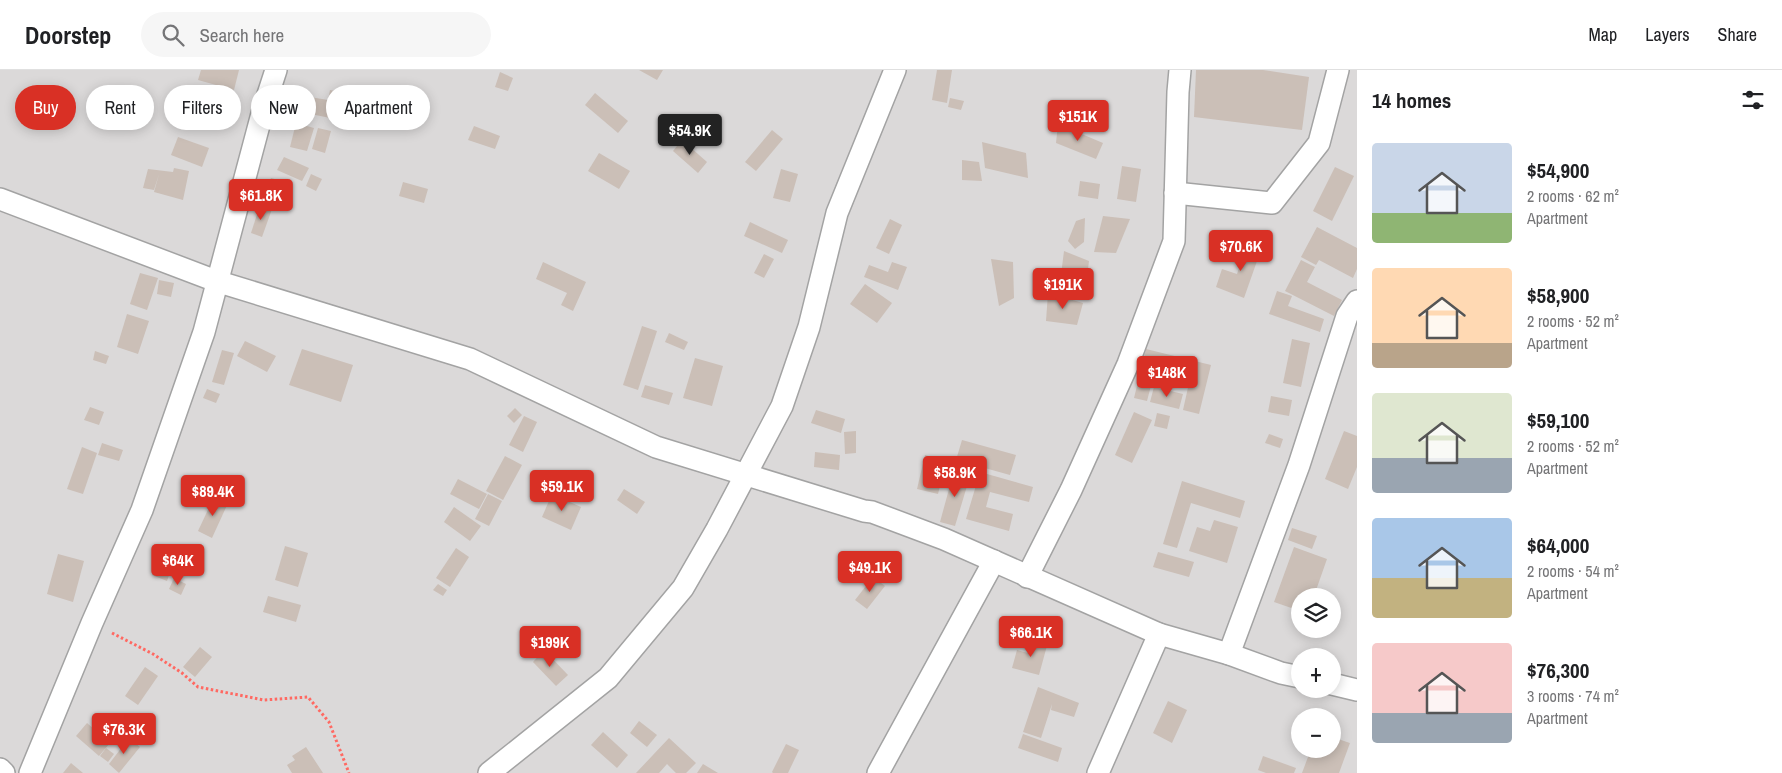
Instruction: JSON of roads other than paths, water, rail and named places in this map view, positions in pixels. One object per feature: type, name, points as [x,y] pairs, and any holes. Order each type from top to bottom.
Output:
[{"type":"street","points":[[30,773],[92,622],[142,510],[204,332],[216,281],[263,110],[276,70]]},
{"type":"street","points":[[489,773],[608,678],[682,588],[747,476],[782,406],[809,327],[837,213],[895,70]]},
{"type":"street","points":[[1027,577],[1071,490],[1128,364],[1174,241],[1180,70]]},
{"type":"street","points":[[1175,192],[1272,203],[1318,143],[1338,70]]},
{"type":"street","points":[[0,199],[216,281],[470,358],[656,447],[747,476],[872,512],[944,539],[1159,634],[1291,675]]},
{"type":"street","points":[[1229,654],[1300,465],[1347,316],[1357,302]]},
{"type":"street","points":[[878,773],[994,561]]},
{"type":"street","points":[[1098,773],[1159,634]]},
{"type":"street","points":[[1341,686],[1357,690]]},
{"type":"street","points":[[0,769],[4,773]]}]
